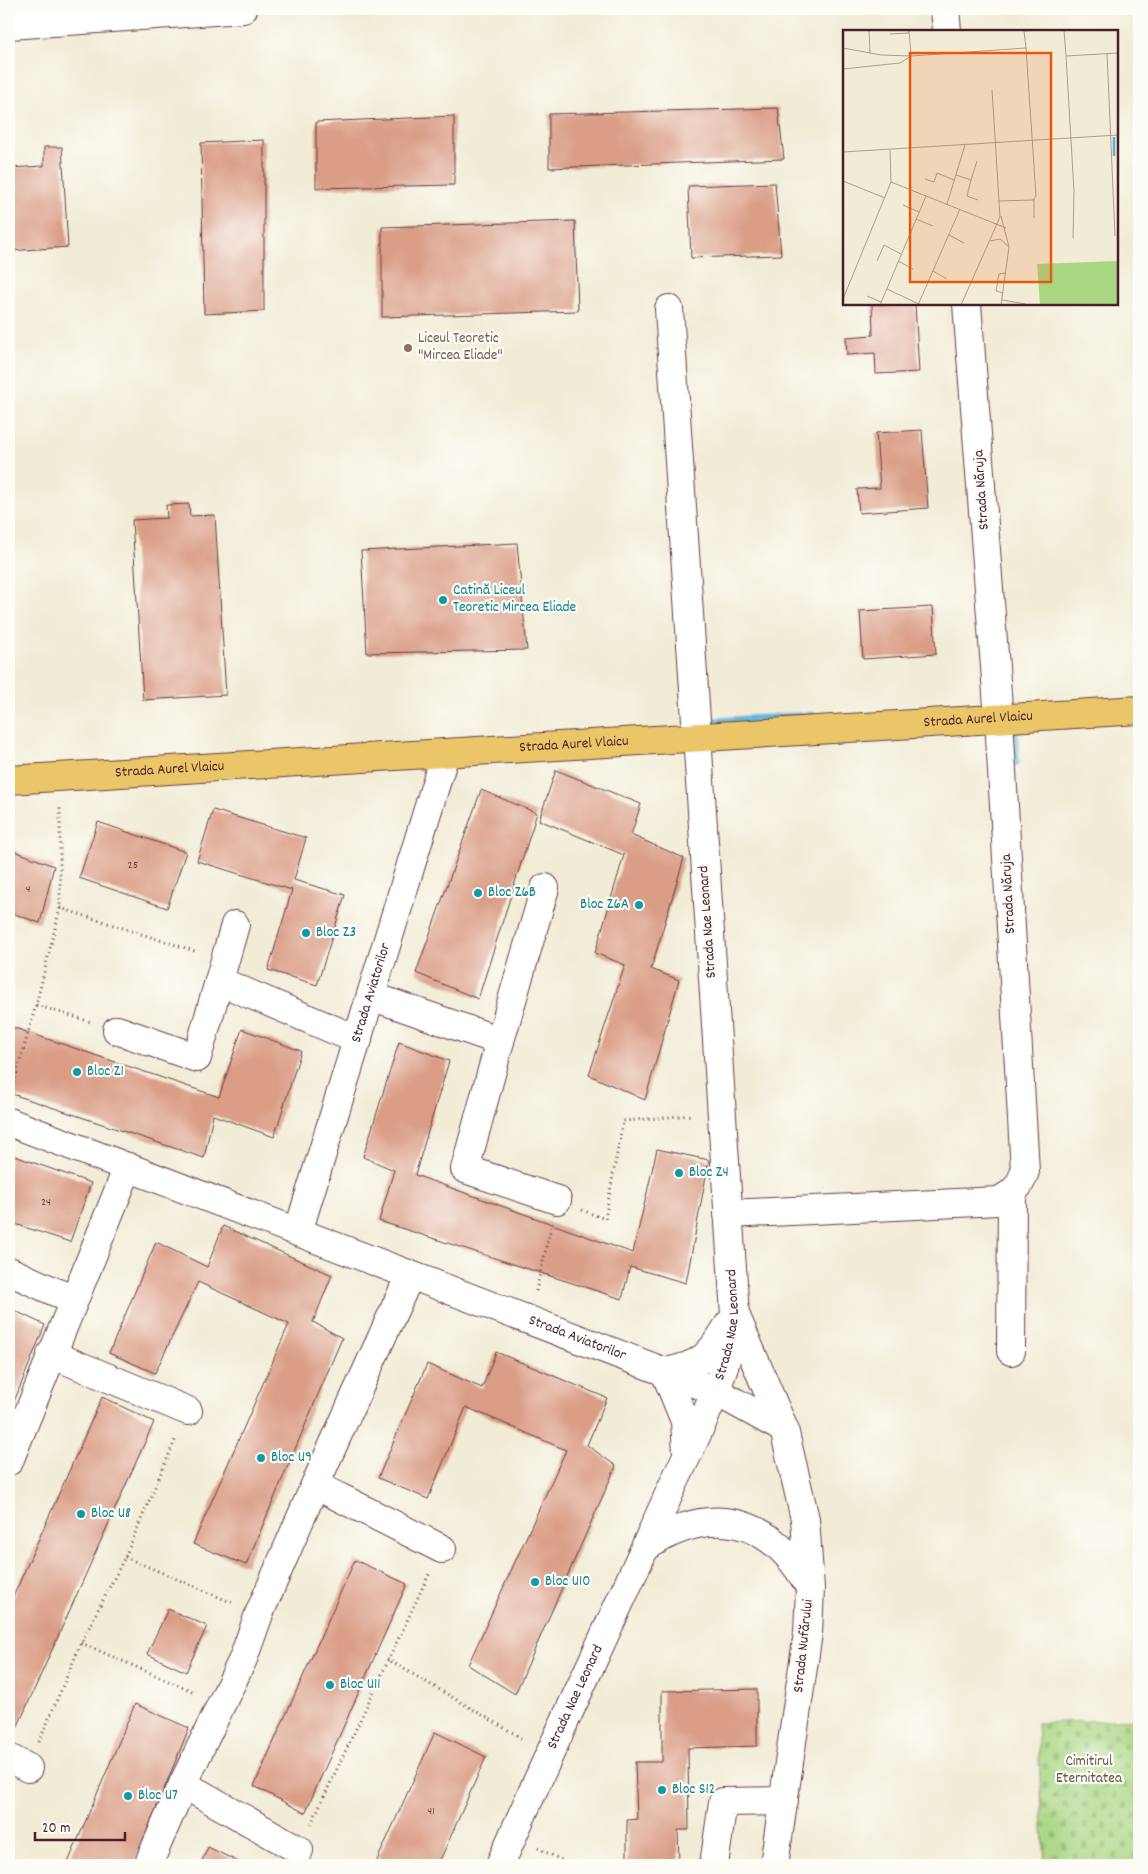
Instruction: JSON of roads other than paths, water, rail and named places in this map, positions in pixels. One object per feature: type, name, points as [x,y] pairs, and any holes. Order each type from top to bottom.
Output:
[{"type":"main road","name":"Strada Aurel Vlaicu","points":[[9,780],[696,739],[1139,710]]},
{"type":"street","points":[[9,25],[243,9]]},
{"type":"street","points":[[945,9],[946,30]]},
{"type":"street","name":"Strada Năruja","points":[[967,305],[999,719],[1025,1171],[1021,1184],[1012,1195]]},
{"type":"street","name":"Strada Nae Leonard","points":[[500,1865],[549,1754],[646,1547],[715,1391],[732,1341],[734,1314],[728,1214],[669,309]]},
{"type":"street","name":"Strada Aviatorilor","points":[[298,1232],[445,754]]},
{"type":"street","points":[[545,888],[465,1169],[557,1200]]},
{"type":"street","points":[[117,1030],[197,1058],[234,925]]},
{"type":"street","points":[[221,970],[358,1040]]},
{"type":"street","points":[[371,996],[500,1041]]},
{"type":"street","name":"Strada Aviatorilor","points":[[9,1122],[715,1391]]},
{"type":"street","points":[[9,1461],[128,1167]]},
{"type":"street","points":[[728,1214],[998,1201],[1012,1195],[1011,1351]]},
{"type":"street","points":[[9,1271],[73,1300]]},
{"type":"street","points":[[148,1865],[220,1703],[243,1659],[259,1614],[410,1274]]},
{"type":"street","points":[[687,1454],[685,1421],[665,1372],[688,1368],[711,1352],[734,1314]]},
{"type":"street","name":"Strada Nufărului","points":[[734,1314],[784,1428],[805,1519],[810,1588],[808,1633],[774,1865]]},
{"type":"street","points":[[51,1354],[188,1411]]},
{"type":"street","points":[[715,1391],[784,1428]]},
{"type":"street","points":[[315,1485],[442,1549]]},
{"type":"street","points":[[646,1547],[666,1533],[688,1525],[712,1522],[736,1524],[758,1532],[778,1545],[795,1562],[810,1588]]},
{"type":"street","points":[[183,1784],[299,1850]]},
{"type":"street","points":[[714,1865],[723,1802],[784,1801]]},
{"type":"waterway","points":[[698,723],[812,716]]},
{"type":"waterway","points":[[1015,762],[1014,728],[1022,727]]},
{"type":"place","name":"Liceul Teoretic \"Mircea Eliade\"","points":[[408,348]]},
{"type":"place","name":"Catină Liceul Teoretic Mircea Eliade","points":[[443,600]]},
{"type":"place","name":"Bloc Z6B","points":[[478,893]]},
{"type":"place","name":"Bloc Z6A","points":[[639,905]]},
{"type":"place","name":"Bloc Z3","points":[[306,933]]},
{"type":"place","name":"Bloc Z1","points":[[77,1072]]},
{"type":"place","name":"Bloc Z4","points":[[679,1173]]},
{"type":"place","name":"Bloc U9","points":[[261,1458]]},
{"type":"place","name":"Bloc U8","points":[[81,1514]]},
{"type":"place","name":"Bloc U10","points":[[535,1582]]},
{"type":"place","name":"Bloc U11","points":[[330,1685]]},
{"type":"place","name":"Bloc S12","points":[[662,1790]]},
{"type":"place","name":"Bloc U7","points":[[128,1796]]},
{"type":"park label","name":"Cimitirul Eternitatea","points":[[1089,1770]]}]
